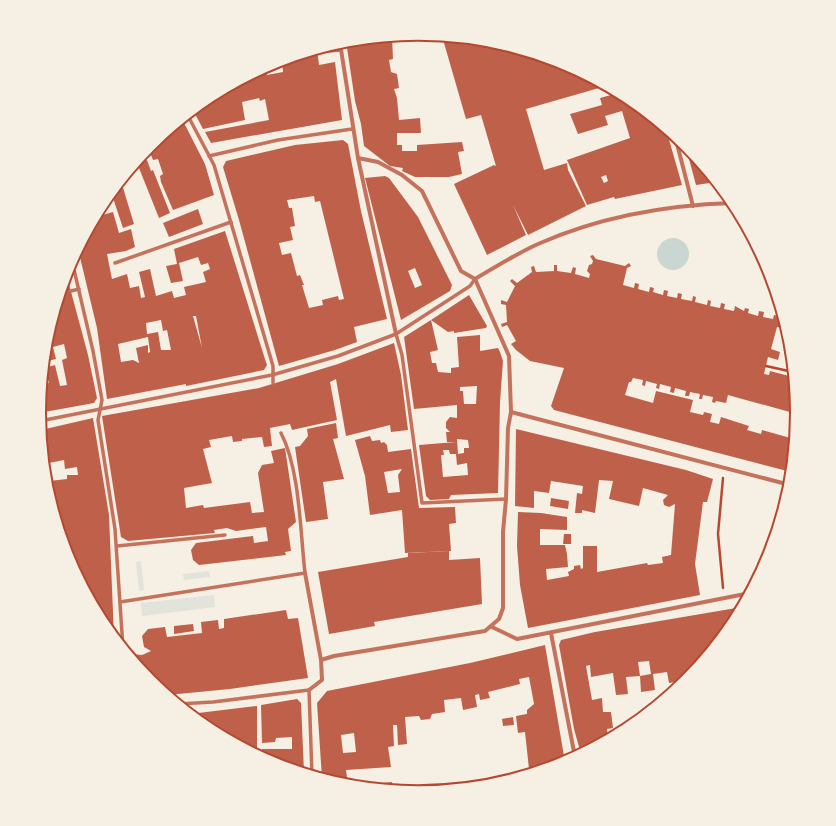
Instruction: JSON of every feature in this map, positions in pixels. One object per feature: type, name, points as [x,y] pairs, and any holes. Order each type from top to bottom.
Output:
[{"type":"street","points":[[336,50],[341,50],[352,129],[396,334],[402,355],[422,503],[506,500]]},
{"type":"street","points":[[190,120],[209,156],[231,222],[272,366],[273,383]]},
{"type":"street","points":[[209,156],[278,140],[352,129]]},
{"type":"street","points":[[678,147],[693,206]]},
{"type":"street","points":[[321,660],[334,656],[485,631],[492,627],[499,619],[503,608],[502,532],[506,500],[508,428],[511,412],[510,356],[475,280],[462,271],[422,191],[402,175],[378,162],[358,158]]},
{"type":"street","points":[[46,420],[272,375],[338,356],[396,334],[470,286],[475,280],[518,253],[560,235],[629,216],[693,206],[725,204]]},
{"type":"street","points":[[115,263],[231,222]]},
{"type":"street","points":[[74,270],[102,400],[98,420],[117,546],[122,638]]},
{"type":"street","points":[[71,291],[79,290]]},
{"type":"street","points":[[511,412],[783,483]]},
{"type":"street","points":[[186,704],[213,702],[309,690],[322,680],[321,660],[304,573],[297,498],[289,448],[281,433]]},
{"type":"street","points":[[117,546],[225,535]]},
{"type":"street","points":[[120,602],[304,573]]},
{"type":"street","points":[[492,627],[517,639],[743,594]]},
{"type":"street","points":[[551,633],[574,751]]},
{"type":"street","points":[[309,690],[312,769]]},
{"type":"path","points":[[766,366],[788,371]]},
{"type":"path","points":[[724,468],[718,534],[724,598]]},
{"type":"shaded area","points":[[670,238],[676,238],[686,245],[689,254],[688,260],[682,267],[676,270],[670,270],[660,263],[657,257],[657,251],[664,241]]},
{"type":"shaded area","points":[[141,561],[144,590],[139,591],[136,562]]},
{"type":"shaded area","points":[[209,571],[210,577],[184,580],[183,574]]},
{"type":"shaded area","points":[[214,595],[215,607],[142,616],[141,603]]},
{"type":"building","points":[[392,42],[393,59],[389,60],[391,72],[397,74],[399,88],[394,89],[397,98],[399,120],[420,118],[421,133],[397,133],[397,145],[402,145],[402,151],[417,151],[417,145],[462,142],[464,151],[458,152],[462,174],[449,177],[415,177],[402,171],[403,168],[390,166],[364,146],[361,124],[355,101],[347,48]]},
{"type":"building","points":[[444,42],[491,48],[538,61],[583,79],[599,88],[526,109],[544,170],[567,163],[568,170],[586,206],[528,235],[513,205],[526,235],[487,255],[454,184],[494,165],[496,166],[481,115],[466,119]]},
{"type":"building","points":[[318,55],[319,65],[335,62],[342,120],[211,143],[205,132],[269,120],[265,99],[260,101],[259,98],[242,102],[245,120],[203,129],[196,115],[211,104],[253,79],[267,73],[267,75],[283,72],[283,67]]},
{"type":"building","points":[[611,95],[644,118],[669,138],[682,185],[615,199],[614,197],[587,205],[567,160],[630,138],[622,111],[605,116],[608,125],[578,134],[570,114],[602,105],[600,98]],"holes":[[[606,175],[608,181],[604,183],[601,177]]]},
{"type":"building","points":[[185,124],[205,164],[214,195],[173,210],[161,182],[160,176],[163,174],[158,159],[153,160],[151,154]]},
{"type":"building","points":[[343,140],[348,144],[361,211],[387,319],[354,327],[357,342],[279,366],[223,167],[226,161],[295,145]],"holes":[[[314,196],[315,202],[320,201],[344,299],[339,300],[338,296],[322,300],[323,305],[309,308],[302,285],[304,285],[300,275],[297,276],[291,253],[282,255],[279,243],[293,240],[290,227],[295,226],[292,208],[289,208],[287,200]]]},
{"type":"building","points":[[689,158],[710,183],[696,185]]},
{"type":"building","points":[[147,160],[151,171],[153,170],[170,213],[159,218],[139,167]]},
{"type":"building","points":[[385,176],[389,178],[418,217],[452,285],[450,291],[401,320],[365,178]],"holes":[[[415,268],[422,285],[415,288],[408,271]]]},
{"type":"building","points":[[123,187],[134,224],[123,228],[114,200]]},
{"type":"building","points":[[198,209],[203,224],[169,237],[163,223]]},
{"type":"building","points":[[113,212],[119,233],[131,229],[135,247],[126,251],[107,254],[112,279],[127,274],[130,288],[139,286],[141,298],[145,297],[139,272],[150,269],[156,296],[172,291],[174,298],[186,295],[184,287],[206,282],[203,272],[210,269],[208,263],[201,265],[198,257],[179,263],[183,281],[171,283],[166,266],[177,264],[174,249],[225,231],[267,365],[264,370],[186,386],[186,384],[107,399],[97,328],[80,257],[104,215]],"holes":[[[193,316],[196,316],[202,348]],[[161,320],[163,331],[167,330],[171,350],[161,350],[158,332],[147,334],[146,323]],[[148,337],[150,352],[148,353],[148,345],[136,348],[139,363],[133,360],[121,362],[118,344]]]},
{"type":"building","points":[[593,255],[596,259],[625,266],[629,263],[631,266],[627,268],[623,285],[634,288],[635,283],[639,284],[638,289],[649,292],[650,287],[654,288],[653,292],[663,295],[664,290],[668,291],[667,296],[677,298],[678,293],[682,294],[681,299],[692,301],[693,296],[696,297],[695,302],[707,305],[708,300],[711,301],[710,306],[720,308],[721,303],[725,304],[724,309],[734,311],[735,306],[744,311],[745,308],[749,309],[748,313],[758,316],[759,311],[764,312],[763,317],[773,319],[774,315],[777,316],[780,328],[777,327],[771,349],[780,352],[778,360],[768,357],[764,374],[769,375],[770,371],[788,376],[790,412],[728,395],[726,403],[716,401],[715,403],[712,402],[713,397],[703,395],[702,399],[699,399],[700,394],[690,392],[689,396],[685,396],[686,391],[675,388],[674,393],[670,392],[671,387],[660,384],[659,389],[656,388],[657,384],[646,381],[645,386],[642,385],[643,380],[633,378],[631,382],[629,382],[625,395],[653,403],[656,391],[693,400],[690,412],[703,415],[704,412],[712,414],[710,422],[719,424],[721,417],[749,426],[747,430],[761,434],[762,430],[789,438],[786,471],[554,410],[551,406],[564,368],[530,361],[516,350],[511,344],[516,341],[507,325],[502,327],[501,324],[507,322],[506,305],[501,304],[501,300],[507,302],[515,286],[510,281],[512,279],[517,283],[532,272],[531,267],[534,266],[536,272],[554,271],[554,265],[557,265],[557,271],[571,273],[573,267],[576,268],[575,274],[589,278],[590,274],[587,271],[589,265],[592,264],[593,261],[590,256]]},
{"type":"building","points":[[69,285],[88,355],[97,398],[94,403],[46,412],[47,383],[49,383],[49,367],[55,365],[60,386],[67,385],[62,360],[67,358],[64,344],[53,347],[56,359],[50,361],[53,340]]},
{"type":"building","points":[[469,295],[487,326],[486,328],[454,333],[454,331],[448,332],[431,320]]},
{"type":"building","points":[[431,320],[438,350],[430,352],[432,363],[436,363],[438,372],[451,373],[451,368],[459,367],[457,337],[480,335],[480,351],[498,348],[503,361],[500,402],[498,493],[451,495],[449,499],[430,500],[426,496],[419,445],[456,442],[447,442],[446,432],[450,432],[446,428],[446,422],[450,417],[457,418],[457,405],[414,409],[404,337]],"holes":[[[477,386],[476,404],[464,404],[463,391],[460,391],[460,387]],[[457,439],[468,440],[469,448],[464,448],[464,453],[458,454]],[[443,450],[449,450],[450,454],[456,454],[457,465],[467,463],[468,475],[443,477],[441,455],[444,455]]]},
{"type":"building","points":[[394,343],[401,375],[408,430],[391,432],[390,425],[346,436],[336,379],[330,382],[337,420],[292,430],[290,424],[270,428],[272,446],[264,447],[262,437],[242,439],[242,441],[233,442],[232,436],[209,440],[211,447],[203,449],[212,483],[184,488],[186,508],[203,505],[204,508],[250,502],[252,513],[264,512],[258,473],[262,465],[274,463],[271,451],[285,448],[296,522],[288,529],[291,551],[285,552],[286,555],[199,565],[193,560],[191,550],[196,543],[253,536],[254,543],[268,541],[266,527],[236,531],[227,528],[214,530],[215,533],[128,541],[121,537],[102,416],[259,388],[338,364]]},
{"type":"building","points":[[93,418],[109,515],[114,626],[84,578],[74,555],[66,533],[53,486],[52,481],[67,479],[67,475],[78,475],[77,467],[65,469],[64,460],[49,463],[47,429]]},
{"type":"building","points":[[336,423],[338,438],[333,439],[344,479],[323,482],[328,519],[306,522],[295,447],[300,446],[308,436],[307,429]]},
{"type":"building","points":[[516,429],[686,470],[713,479],[707,502],[703,502],[695,564],[700,595],[528,628],[520,585],[517,546],[518,512],[541,513],[567,517],[567,530],[540,529],[540,545],[565,545],[567,554],[568,567],[546,569],[547,580],[569,576],[568,572],[574,569],[574,566],[580,565],[581,569],[583,568],[583,546],[597,546],[597,572],[647,563],[648,565],[663,563],[662,557],[671,555],[675,504],[669,507],[664,505],[663,500],[668,495],[643,488],[639,506],[609,499],[613,481],[599,480],[595,513],[582,510],[582,513],[575,513],[577,493],[582,494],[583,486],[551,481],[549,493],[534,491],[534,508],[515,506]]},
{"type":"building","points":[[370,436],[372,441],[380,440],[381,443],[384,442],[387,445],[388,452],[411,449],[419,508],[455,507],[456,523],[449,524],[451,551],[405,553],[402,510],[370,515],[365,476],[355,440]],"holes":[[[402,469],[398,475],[400,492],[388,493],[384,472]]]},
{"type":"building","points":[[551,498],[569,501],[568,509],[550,506]]},
{"type":"building","points":[[564,534],[571,534],[571,544],[563,544]]},
{"type":"building","points":[[449,551],[449,560],[480,558],[482,604],[374,622],[375,626],[329,634],[318,572],[408,557],[408,553]]},
{"type":"building","points":[[734,608],[698,658],[675,682],[669,683],[667,672],[653,674],[655,690],[641,692],[640,676],[626,677],[628,694],[616,695],[613,673],[591,677],[590,665],[586,666],[592,700],[602,698],[603,712],[611,712],[613,728],[607,729],[607,733],[579,749],[574,729],[559,645],[561,640],[595,632]],"holes":[[[649,661],[651,674],[640,676],[638,662]]]},
{"type":"building","points":[[286,610],[288,619],[298,618],[308,678],[230,689],[175,694],[135,654],[142,655],[151,651],[144,647],[142,636],[148,629],[165,627],[167,637],[202,633],[201,622],[218,620],[219,629],[224,628],[224,619]]},
{"type":"building","points":[[193,624],[194,631],[174,634],[174,626]]},
{"type":"building","points":[[545,645],[564,755],[529,768],[525,732],[518,733],[516,716],[527,714],[527,710],[534,704],[529,677],[519,679],[520,684],[488,692],[490,698],[480,700],[479,694],[475,695],[477,707],[463,710],[461,698],[444,700],[445,712],[432,714],[430,719],[421,720],[419,716],[405,717],[407,744],[398,745],[397,725],[393,725],[394,746],[388,747],[391,767],[346,770],[347,778],[322,772],[317,703],[327,691],[470,663]],"holes":[[[354,733],[356,752],[343,753],[341,735]]]},
{"type":"building","points":[[297,699],[301,703],[304,767],[262,751],[262,749],[292,749],[292,737],[276,738],[275,742],[262,743],[261,705]]},
{"type":"building","points":[[257,706],[257,749],[232,735],[199,713]]},
{"type":"building","points":[[513,717],[514,725],[503,726],[502,719]]},
{"type":"building","points":[[392,782],[392,784],[381,783]]}]
